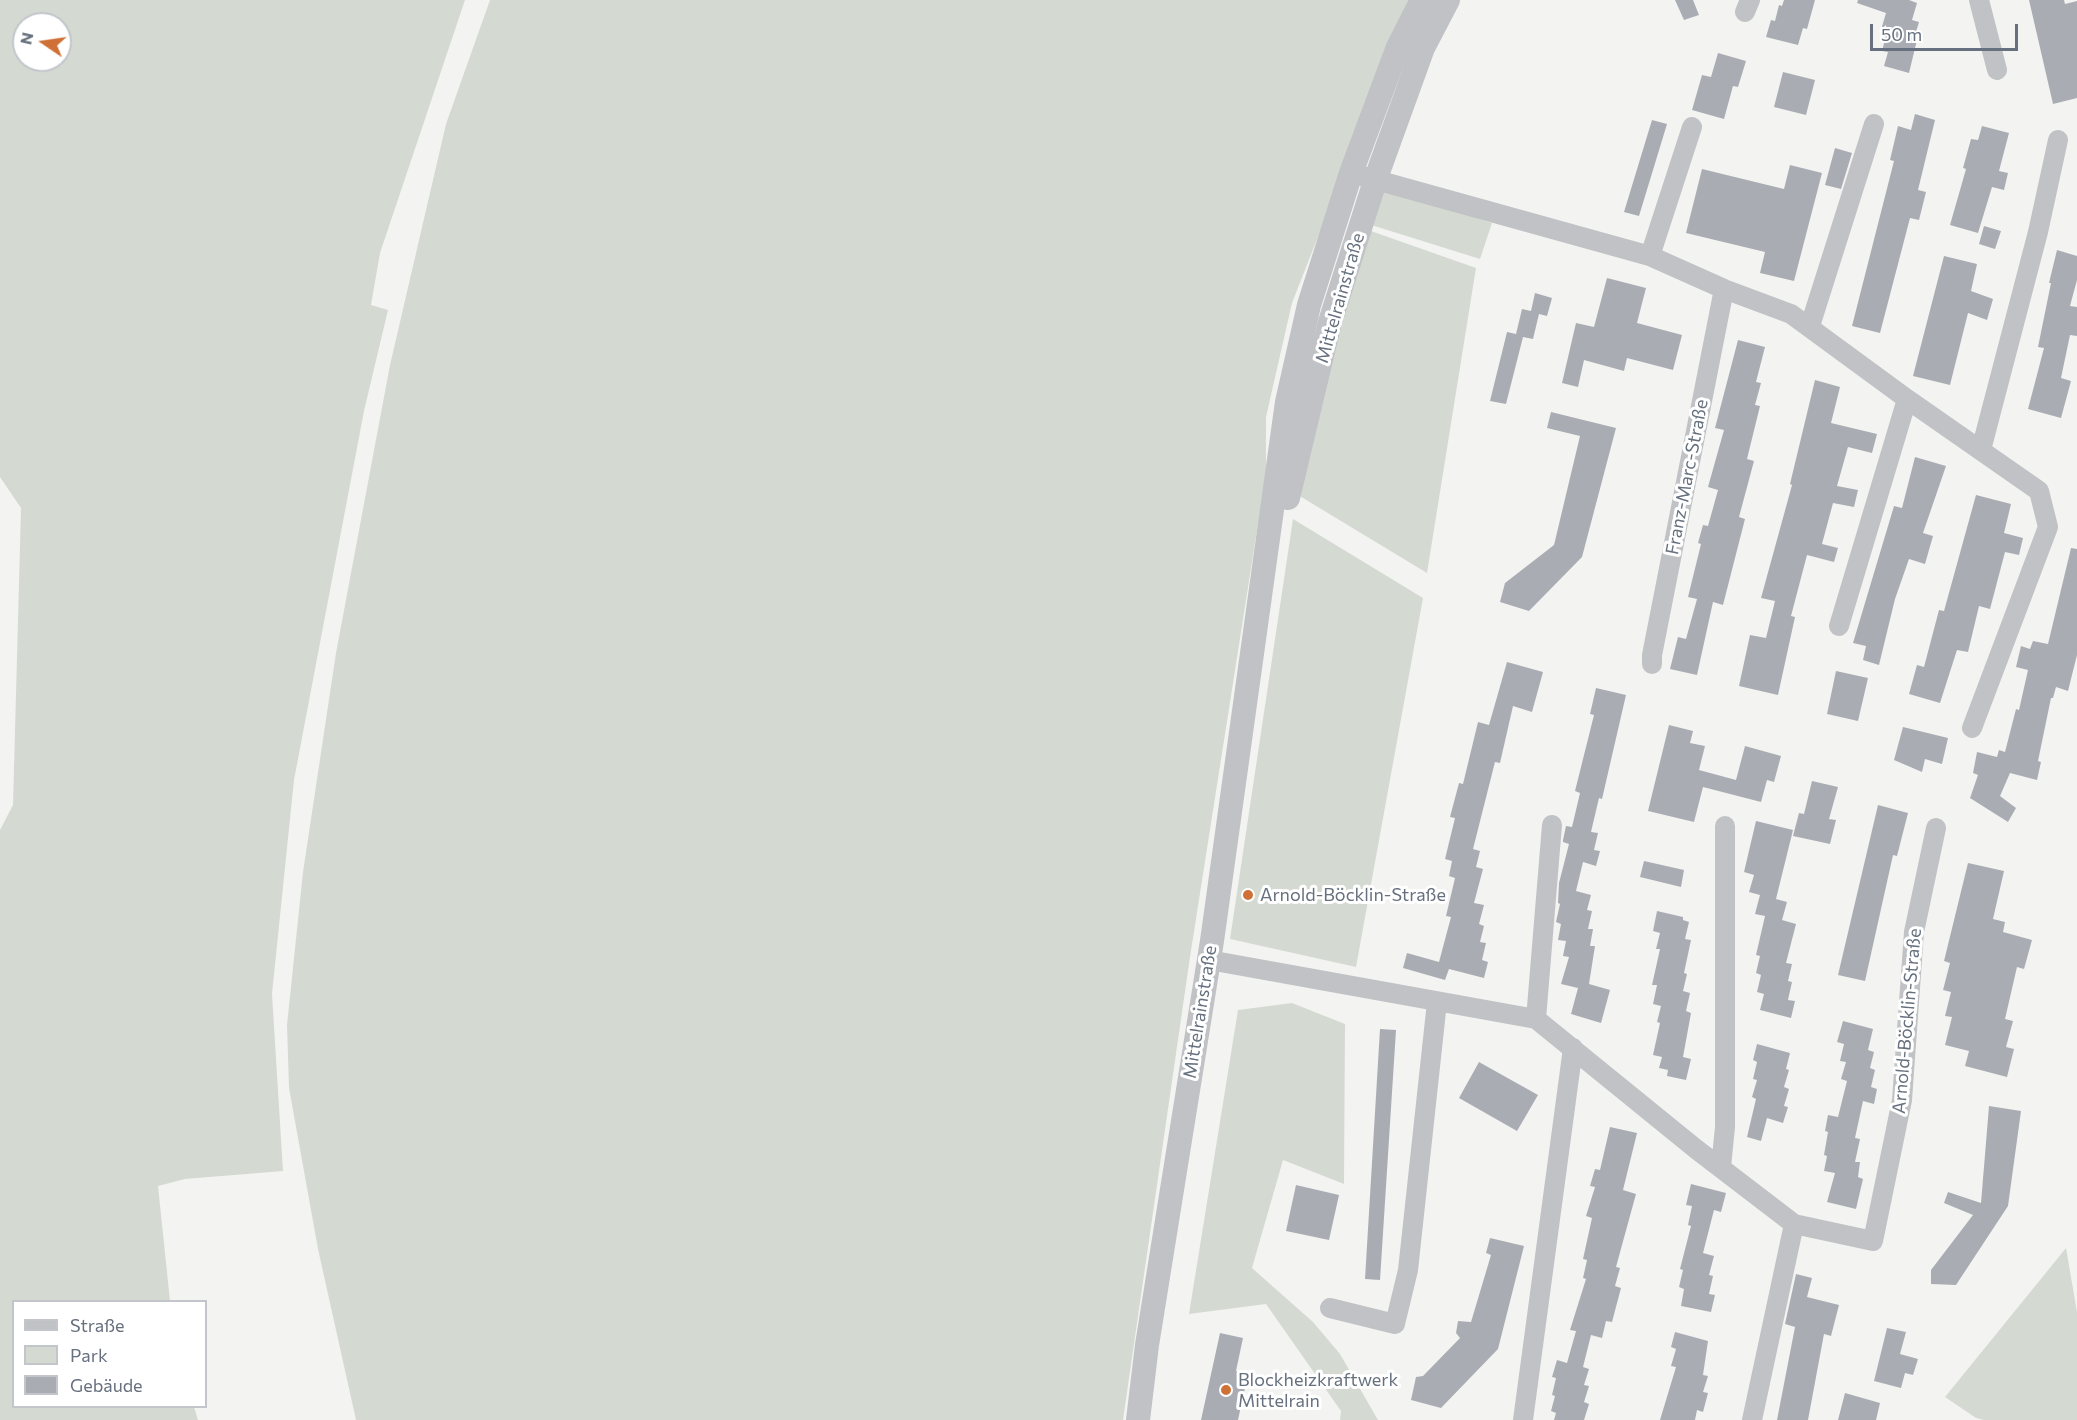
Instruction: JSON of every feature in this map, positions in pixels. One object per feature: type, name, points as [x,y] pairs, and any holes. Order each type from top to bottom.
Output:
[{"type":"street","name":"Mittelrainstraße","points":[[1138,1420],[1146,1345],[1209,960],[1261,604],[1287,402],[1310,305],[1351,173],[1398,47],[1422,0]]},
{"type":"street","name":"Mittelrainstraße","points":[[1261,604],[1330,322],[1376,178],[1422,48],[1448,0]]},
{"type":"street","points":[[1979,0],[1997,70]]},
{"type":"street","points":[[1810,326],[1874,124]]},
{"type":"street","points":[[1650,256],[1692,128]]},
{"type":"street","points":[[1981,450],[2038,232],[2058,140]]},
{"type":"street","points":[[1351,173],[1376,178],[1498,215],[1650,256],[1724,289],[1791,314],[2039,491],[2048,527],[1972,728]]},
{"type":"street","name":"Franz-Marc-Straße","points":[[1652,664],[1724,289]]},
{"type":"street","points":[[1839,626],[1907,399]]},
{"type":"street","points":[[1536,1019],[1552,825]]},
{"type":"street","points":[[1721,1167],[1725,1127],[1725,826]]},
{"type":"street","name":"Arnold-Böcklin-Straße","points":[[1209,960],[1536,1019],[1794,1224],[1873,1241],[1902,1100],[1914,932],[1936,828]]},
{"type":"street","points":[[1330,1308],[1395,1324],[1408,1270],[1437,1002]]},
{"type":"street","points":[[1523,1420],[1573,1048]]},
{"type":"street","points":[[1752,1420],[1794,1224]]},
{"type":"green space","points":[[0,0],[465,0],[380,253],[371,305],[388,310],[364,411],[294,780],[272,994],[283,1171],[185,1179],[158,1186],[170,1300],[12,1300],[12,1408],[194,1408],[198,1420],[0,1420],[0,830],[13,805],[21,508],[0,477]]},
{"type":"green space","points":[[490,0],[1411,0],[1292,303],[1266,417],[1266,473],[1190,957],[1123,1420],[356,1420],[318,1249],[289,1088],[287,1025],[303,872],[336,653],[390,365],[446,124]]},
{"type":"green space","points":[[1382,187],[1492,223],[1480,259],[1368,224]]},
{"type":"green space","points":[[1368,230],[1476,268],[1427,573],[1298,495],[1341,306]]},
{"type":"green space","points":[[1293,519],[1423,598],[1356,967],[1230,939]]},
{"type":"green space","points":[[1292,1003],[1345,1024],[1344,1184],[1283,1160],[1252,1268],[1313,1322],[1340,1354],[1378,1420],[1340,1420],[1341,1411],[1266,1304],[1189,1314],[1238,1010]]},
{"type":"green space","points":[[2066,1248],[2077,1312],[2077,1420],[1984,1420],[1976,1418],[1945,1397]]},
{"type":"building","points":[[1675,0],[1693,0],[1699,15],[1684,20]]},
{"type":"building","points":[[1784,0],[1815,0],[1807,29],[1803,28],[1798,45],[1766,37],[1771,20],[1775,21],[1779,5],[1782,6]]},
{"type":"building","points":[[1858,0],[1909,0],[1917,3],[1912,20],[1919,22],[1914,39],[1917,40],[1909,73],[1884,66],[1888,52],[1882,51],[1887,32],[1881,30],[1886,13],[1857,3]]},
{"type":"building","points":[[2029,0],[2064,0],[2065,4],[2077,1],[2077,98],[2053,104]]},
{"type":"building","points":[[1718,53],[1746,61],[1738,87],[1733,86],[1724,119],[1692,110],[1702,75],[1711,77]]},
{"type":"building","points":[[1783,72],[1815,80],[1806,115],[1774,107]]},
{"type":"building","points":[[1915,114],[1935,120],[1918,190],[1926,192],[1919,220],[1910,218],[1880,333],[1852,326],[1894,161],[1890,160],[1898,126],[1911,130]]},
{"type":"building","points":[[1652,120],[1667,124],[1639,216],[1624,212]]},
{"type":"building","points":[[1982,126],[2009,133],[1999,171],[2008,173],[2004,190],[1992,187],[1978,233],[1950,225],[1966,169],[1963,168],[1971,139],[1978,140]]},
{"type":"building","points":[[1835,148],[1852,153],[1841,189],[1825,185]]},
{"type":"building","points":[[1790,165],[1822,173],[1794,281],[1760,273],[1765,252],[1686,233],[1702,169],[1784,189]]},
{"type":"building","points":[[1984,226],[2001,231],[1995,249],[1979,244]]},
{"type":"building","points":[[2057,250],[2077,256],[2077,280],[2070,306],[2077,307],[2077,336],[2070,335],[2061,378],[2071,381],[2061,418],[2028,409],[2044,348],[2038,347]]},
{"type":"building","points":[[1944,256],[1977,264],[1971,291],[1993,299],[1987,320],[1968,313],[1950,385],[1913,376]]},
{"type":"building","points":[[1607,278],[1646,288],[1637,323],[1682,335],[1673,370],[1627,358],[1624,371],[1584,360],[1578,387],[1562,383],[1576,323],[1594,327]]},
{"type":"building","points":[[1535,293],[1552,298],[1547,316],[1539,314],[1533,339],[1523,337],[1506,404],[1490,401],[1507,332],[1516,334],[1522,309],[1531,311]]},
{"type":"building","points":[[1738,340],[1765,347],[1756,382],[1761,383],[1755,405],[1760,406],[1747,459],[1754,461],[1739,517],[1745,519],[1723,605],[1713,602],[1697,675],[1670,669],[1678,637],[1686,639],[1697,599],[1688,597],[1701,544],[1698,543],[1703,525],[1708,526],[1718,490],[1708,487],[1724,430],[1715,428]]},
{"type":"building","points":[[1815,380],[1840,387],[1831,423],[1877,434],[1872,453],[1848,447],[1837,486],[1858,490],[1854,507],[1833,503],[1822,544],[1838,548],[1834,562],[1807,555],[1791,616],[1795,617],[1778,695],[1739,686],[1750,635],[1766,638],[1775,601],[1761,598],[1792,485],[1790,484]]},
{"type":"building","points":[[1551,412],[1616,428],[1582,557],[1529,611],[1500,602],[1505,583],[1554,545],[1580,436],[1547,428]]},
{"type":"building","points":[[1915,457],[1946,466],[1923,533],[1933,536],[1925,564],[1909,559],[1895,599],[1879,665],[1863,660],[1866,646],[1853,643],[1894,506],[1902,508]]},
{"type":"building","points":[[1976,495],[2011,504],[2004,533],[2023,538],[2019,555],[2005,552],[1990,609],[1979,606],[1968,652],[1957,650],[1940,703],[1909,694],[1917,665],[1924,667],[1939,610],[1944,611]]},
{"type":"building","points":[[2071,548],[2077,549],[2077,655],[2068,691],[2056,687],[2053,698],[2051,698],[2038,761],[2041,762],[2037,780],[2010,773],[2000,796],[2016,808],[2008,822],[1970,798],[1978,775],[1973,773],[1977,752],[1997,757],[1999,750],[2005,752],[2016,709],[2019,710],[2028,670],[2016,667],[2021,646],[2030,649],[2033,641],[2048,644]]},
{"type":"building","points":[[1507,662],[1543,672],[1532,712],[1513,706],[1500,763],[1495,762],[1473,849],[1480,851],[1476,867],[1483,869],[1474,903],[1484,905],[1479,924],[1484,926],[1480,942],[1486,943],[1482,960],[1488,962],[1484,978],[1449,969],[1445,980],[1403,968],[1407,953],[1439,962],[1451,917],[1446,916],[1455,878],[1449,876],[1452,861],[1445,859],[1455,818],[1450,817],[1459,783],[1463,784],[1478,722],[1489,725]]},
{"type":"building","points":[[1836,671],[1868,678],[1858,721],[1827,714]]},
{"type":"building","points":[[1596,688],[1626,695],[1602,799],[1599,798],[1591,832],[1598,833],[1594,850],[1600,851],[1596,866],[1583,862],[1576,891],[1591,895],[1587,910],[1592,911],[1588,929],[1593,929],[1590,946],[1595,946],[1589,984],[1610,990],[1601,1023],[1571,1014],[1578,988],[1561,984],[1569,957],[1563,956],[1566,941],[1558,940],[1561,924],[1556,922],[1560,904],[1558,903],[1559,883],[1569,844],[1563,840],[1566,826],[1572,827],[1580,793],[1575,791],[1594,715],[1590,714]]},
{"type":"building","points":[[1669,725],[1693,731],[1690,743],[1705,746],[1699,770],[1736,780],[1745,746],[1781,756],[1774,782],[1767,780],[1761,802],[1703,787],[1694,822],[1648,811]]},
{"type":"building","points":[[1903,727],[1948,738],[1942,764],[1925,759],[1922,772],[1894,760]]},
{"type":"building","points":[[1812,781],[1838,787],[1829,819],[1836,820],[1830,844],[1793,836],[1799,813],[1804,814]]},
{"type":"building","points":[[1878,805],[1908,813],[1897,856],[1893,855],[1865,981],[1838,975]]},
{"type":"building","points":[[1756,821],[1793,830],[1776,899],[1787,902],[1782,920],[1796,924],[1786,963],[1792,964],[1788,981],[1792,982],[1788,1000],[1795,1001],[1791,1018],[1760,1010],[1764,994],[1757,992],[1761,975],[1756,973],[1760,956],[1756,955],[1765,916],[1755,914],[1760,895],[1749,892],[1754,875],[1744,872]]},
{"type":"building","points":[[1644,861],[1684,870],[1681,887],[1640,877]]},
{"type":"building","points":[[1968,863],[2004,871],[1993,919],[2005,922],[2003,932],[2032,940],[2024,969],[2017,967],[2005,1019],[2013,1021],[2006,1047],[2014,1049],[2007,1077],[1965,1066],[1969,1051],[1945,1045],[1952,1017],[1945,1016],[1951,992],[1943,990],[1950,963],[1944,961]]},
{"type":"building","points":[[1657,911],[1683,917],[1683,920],[1689,922],[1685,939],[1691,940],[1684,973],[1687,974],[1683,991],[1690,993],[1686,1011],[1691,1013],[1683,1057],[1691,1059],[1686,1080],[1667,1076],[1668,1070],[1659,1068],[1662,1057],[1653,1055],[1661,1006],[1653,1004],[1657,985],[1652,985],[1660,949],[1656,949],[1660,933],[1653,931]]},
{"type":"building","points":[[1843,1021],[1873,1029],[1868,1050],[1874,1052],[1870,1068],[1875,1070],[1871,1087],[1877,1089],[1874,1104],[1863,1101],[1855,1138],[1860,1139],[1855,1162],[1860,1162],[1858,1177],[1863,1179],[1856,1209],[1827,1202],[1835,1173],[1824,1171],[1827,1156],[1824,1155],[1828,1115],[1838,1117],[1847,1081],[1841,1079],[1846,1062],[1840,1061],[1844,1044],[1837,1042]]},
{"type":"building","points":[[1380,1029],[1396,1030],[1380,1280],[1365,1279]]},
{"type":"building","points":[[1757,1044],[1790,1053],[1786,1069],[1789,1070],[1784,1087],[1789,1089],[1784,1106],[1788,1107],[1783,1123],[1767,1118],[1761,1141],[1747,1137],[1756,1099],[1752,1097],[1757,1080],[1753,1079],[1757,1062],[1753,1060]]},
{"type":"building","points":[[1479,1062],[1538,1095],[1517,1131],[1459,1098]]},
{"type":"building","points":[[1989,1106],[2021,1111],[2008,1206],[1956,1285],[1931,1284],[1931,1270],[1973,1215],[1944,1203],[1948,1192],[1981,1203]]},
{"type":"building","points":[[1610,1127],[1637,1133],[1623,1190],[1636,1194],[1616,1267],[1620,1268],[1615,1286],[1621,1288],[1612,1322],[1606,1321],[1602,1338],[1591,1335],[1583,1367],[1589,1369],[1584,1385],[1589,1386],[1584,1402],[1589,1404],[1584,1420],[1554,1420],[1556,1413],[1551,1411],[1556,1378],[1552,1377],[1557,1360],[1567,1363],[1576,1331],[1570,1330],[1586,1279],[1583,1278],[1587,1260],[1583,1259],[1592,1218],[1586,1216],[1595,1187],[1590,1186],[1595,1169],[1600,1170]]},
{"type":"building","points":[[1691,1184],[1726,1193],[1721,1212],[1714,1210],[1703,1253],[1714,1256],[1709,1275],[1713,1276],[1709,1294],[1715,1295],[1711,1312],[1681,1306],[1684,1289],[1679,1287],[1683,1270],[1680,1269],[1691,1226],[1688,1225],[1692,1206],[1686,1205]]},
{"type":"building","points":[[1296,1185],[1339,1195],[1329,1240],[1286,1231]]},
{"type":"building","points":[[1490,1238],[1524,1246],[1498,1349],[1441,1408],[1411,1400],[1416,1377],[1423,1376],[1460,1338],[1456,1333],[1458,1321],[1471,1322],[1491,1255],[1486,1253]]},
{"type":"building","points":[[1796,1274],[1812,1278],[1807,1297],[1839,1305],[1831,1336],[1824,1334],[1808,1420],[1777,1420],[1795,1327],[1785,1324]]},
{"type":"building","points":[[1887,1328],[1906,1332],[1900,1354],[1918,1359],[1913,1375],[1905,1373],[1901,1388],[1874,1381]]},
{"type":"building","points":[[1675,1332],[1708,1341],[1703,1375],[1708,1376],[1703,1392],[1708,1393],[1703,1412],[1697,1410],[1695,1420],[1660,1420],[1676,1367],[1671,1366],[1676,1349],[1671,1347]]},
{"type":"building","name":"Blockheizkraftwerk Mittelrain","points":[[1220,1333],[1243,1338],[1236,1371],[1248,1374],[1238,1420],[1201,1420]]},
{"type":"building","points":[[1845,1393],[1880,1403],[1876,1420],[1838,1420]]},
{"type":"place","name":"Arnold-Böcklin-Straße","points":[[1248,895]]},
{"type":"place","name":"Blockheizkraftwerk Mittelrain","points":[[1226,1390]]}]
